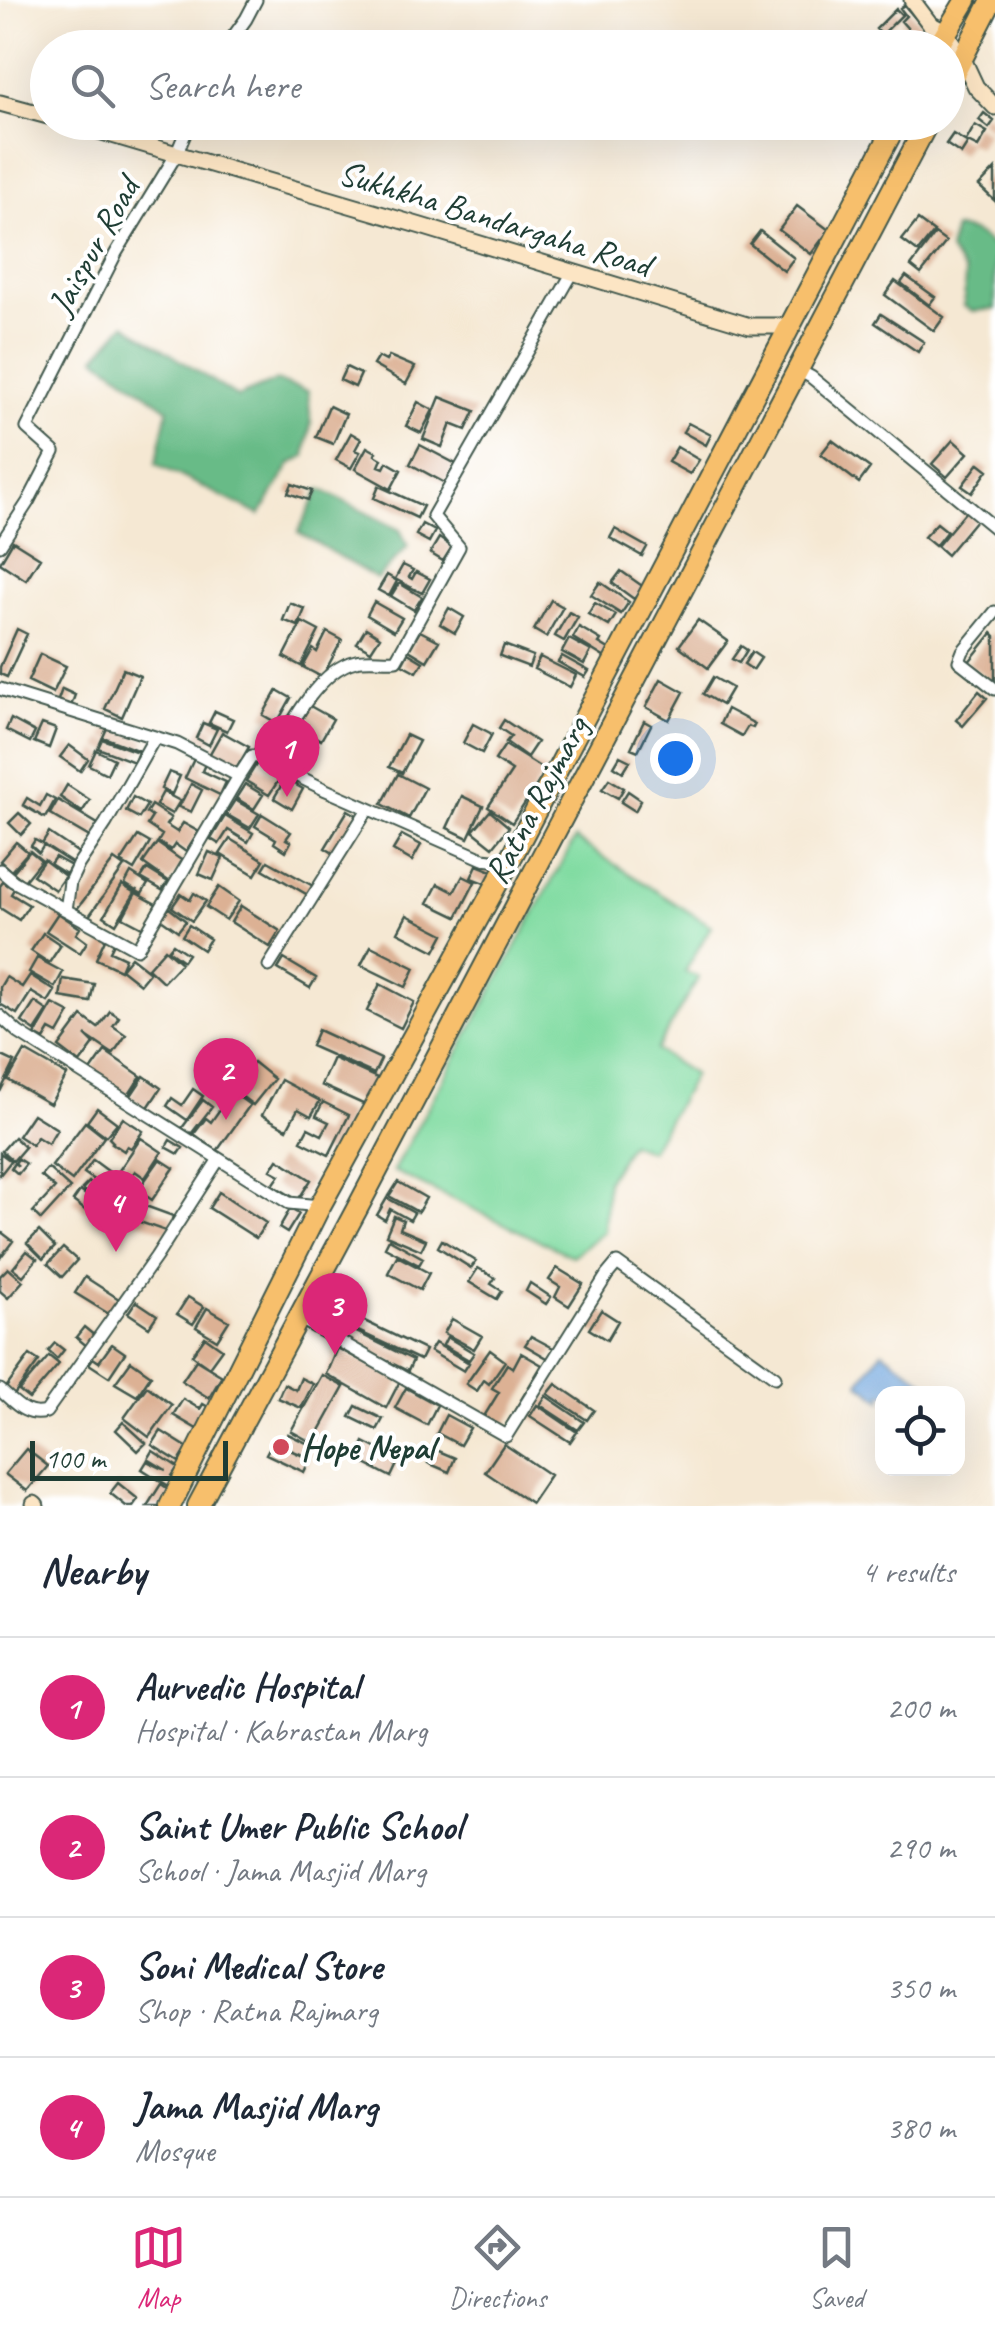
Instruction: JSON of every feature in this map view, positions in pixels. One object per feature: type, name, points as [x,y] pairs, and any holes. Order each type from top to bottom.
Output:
[{"type":"highway","points":[[956,30],[966,0]]},
{"type":"highway","points":[[965,30],[992,0]]},
{"type":"highway","name":"Ratna Rajmarg","points":[[170,1506],[320,1206],[509,862],[888,140]]},
{"type":"highway","name":"Ratna Rajmarg","points":[[198,1506],[919,140]]},
{"type":"street","points":[[238,30],[256,0]]},
{"type":"street","points":[[912,0],[935,30]]},
{"type":"street","points":[[965,70],[995,107]]},
{"type":"street","points":[[0,103],[30,111]]},
{"type":"street","name":"Sukhkha Bandargaha Road","points":[[127,140],[750,326],[791,326]]},
{"type":"street","name":"Jaispur Road","points":[[0,545],[54,452],[27,428],[116,254],[182,140]]},
{"type":"street","points":[[270,762],[304,702],[331,674],[356,661],[396,660],[459,547],[432,516],[573,272]]},
{"type":"street","points":[[798,370],[995,528]]},
{"type":"street","points":[[995,612],[963,650],[959,661],[995,688]]},
{"type":"street","points":[[0,689],[177,744],[239,776]]},
{"type":"street","points":[[66,910],[70,882],[155,737]]},
{"type":"street","points":[[0,870],[136,950],[252,756],[482,859],[509,862]]},
{"type":"street","points":[[269,966],[368,809]]},
{"type":"street","points":[[0,1016],[20,1033],[289,1203],[320,1206]]},
{"type":"street","points":[[0,1390],[25,1411],[36,1415],[46,1412],[220,1160]]},
{"type":"street","points":[[299,1318],[506,1436],[607,1275],[618,1264],[775,1377]]},
{"type":"green space","points":[[954,229],[976,234],[995,249],[995,309],[973,311],[964,306],[965,273],[949,251]]},
{"type":"green space","points":[[125,324],[237,397],[276,381],[308,391],[311,423],[305,456],[291,464],[260,515],[156,464],[168,409],[96,357]]},
{"type":"green space","points":[[320,489],[400,530],[408,546],[377,579],[298,532]]},
{"type":"green space","points":[[575,839],[711,926],[685,972],[699,977],[656,1050],[694,1075],[650,1151],[630,1143],[607,1180],[604,1232],[572,1256],[393,1171]]},
{"type":"water","points":[[882,1351],[931,1386],[875,1386],[875,1395],[859,1383]]},
{"type":"building","points":[[904,5],[925,30],[909,30],[901,21],[906,16],[900,8]]},
{"type":"building","points":[[896,9],[902,15],[887,30],[876,29]]},
{"type":"building","points":[[984,113],[994,121],[989,128],[979,120]]},
{"type":"building","points":[[975,125],[987,132],[978,147],[966,141]]},
{"type":"building","points":[[949,140],[968,143],[961,154],[946,144]]},
{"type":"building","points":[[995,169],[995,201],[979,186]]},
{"type":"building","points":[[797,206],[829,230],[811,254],[779,230]]},
{"type":"building","points":[[918,220],[934,232],[918,252],[902,240]]},
{"type":"building","points":[[760,231],[794,258],[784,271],[750,244]]},
{"type":"building","points":[[935,234],[946,242],[921,274],[911,266]]},
{"type":"building","points":[[906,276],[935,297],[929,305],[901,283]]},
{"type":"building","points":[[895,281],[944,317],[934,331],[885,295]]},
{"type":"building","points":[[881,314],[924,342],[918,352],[875,323]]},
{"type":"building","points":[[389,356],[415,367],[406,384],[373,365],[378,357],[386,361]]},
{"type":"building","points":[[346,367],[361,374],[355,387],[340,380]]},
{"type":"building","points":[[440,397],[475,411],[466,430],[451,424],[442,447],[423,439]]},
{"type":"building","points":[[418,402],[433,410],[421,433],[406,426]]},
{"type":"building","points":[[329,406],[346,414],[333,444],[316,437]]},
{"type":"building","points":[[688,423],[711,435],[706,445],[683,432]]},
{"type":"building","points":[[351,433],[361,439],[355,450],[360,452],[351,468],[336,460]]},
{"type":"building","points":[[832,440],[870,468],[859,483],[821,454]]},
{"type":"building","points":[[953,440],[968,453],[947,477],[932,464]]},
{"type":"building","points":[[420,445],[456,464],[445,483],[410,464]]},
{"type":"building","points":[[367,447],[382,459],[379,466],[384,468],[387,462],[401,470],[391,489],[355,469]]},
{"type":"building","points":[[677,447],[699,460],[690,474],[668,462]]},
{"type":"building","points":[[979,463],[988,470],[972,493],[962,486]]},
{"type":"building","points":[[292,484],[312,491],[308,500],[288,493]]},
{"type":"building","points":[[379,486],[423,506],[417,518],[374,498]]},
{"type":"building","points":[[966,511],[976,520],[947,555],[937,546]]},
{"type":"building","points":[[937,523],[947,531],[935,546],[924,537]]},
{"type":"building","points":[[422,524],[435,531],[429,542],[416,535]]},
{"type":"building","points":[[615,529],[647,547],[642,556],[610,538]]},
{"type":"building","points":[[439,538],[452,547],[443,561],[430,553]]},
{"type":"building","points":[[13,541],[40,558],[26,580],[0,563]]},
{"type":"building","points":[[403,565],[413,570],[409,577],[412,579],[416,572],[430,579],[422,593],[395,579]]},
{"type":"building","points":[[621,571],[648,590],[634,599],[612,583]]},
{"type":"building","points":[[387,575],[397,581],[389,596],[378,590]]},
{"type":"building","points":[[600,582],[629,602],[621,614],[591,595]]},
{"type":"building","points":[[399,583],[422,597],[414,610],[391,596]]},
{"type":"building","points":[[551,600],[563,607],[546,637],[534,630]]},
{"type":"building","points":[[374,602],[402,618],[394,631],[367,615]]},
{"type":"building","points":[[290,603],[305,609],[298,626],[283,620]]},
{"type":"building","points":[[595,603],[616,615],[609,626],[588,614]]},
{"type":"building","points":[[449,608],[464,617],[455,633],[440,624]]},
{"type":"building","points":[[569,612],[578,617],[564,641],[555,636]]},
{"type":"building","points":[[698,620],[728,641],[708,668],[679,646]]},
{"type":"building","points":[[302,622],[319,631],[301,666],[284,657]]},
{"type":"building","points":[[579,627],[612,651],[607,659],[573,638]]},
{"type":"building","points":[[366,628],[380,637],[371,651],[357,643]]},
{"type":"building","points":[[17,629],[27,634],[7,677],[0,674],[0,667]]},
{"type":"building","points":[[420,631],[439,641],[427,661],[409,650]]},
{"type":"building","points":[[327,632],[342,640],[322,677],[303,667],[313,649],[317,652]]},
{"type":"building","points":[[992,633],[995,636],[995,684],[968,663]]},
{"type":"building","points":[[569,639],[591,651],[584,664],[562,652]]},
{"type":"building","points":[[504,645],[533,656],[529,667],[500,656]]},
{"type":"building","points":[[741,646],[747,650],[739,663],[732,659]]},
{"type":"building","points":[[752,652],[761,658],[753,670],[744,664]]},
{"type":"building","points":[[408,653],[423,662],[417,672],[402,664]]},
{"type":"building","points":[[40,654],[66,666],[53,693],[28,681]]},
{"type":"building","points":[[562,656],[589,671],[585,677],[558,662]]},
{"type":"building","points":[[540,657],[576,675],[570,687],[534,669]]},
{"type":"building","points":[[123,669],[140,676],[122,717],[105,709]]},
{"type":"building","points":[[713,677],[732,688],[722,705],[703,694]]},
{"type":"building","points":[[661,679],[684,692],[669,720],[646,707]]},
{"type":"building","points":[[62,689],[75,695],[71,706],[58,700]]},
{"type":"building","points":[[277,690],[291,698],[277,723],[263,715]]},
{"type":"building","points":[[979,691],[987,698],[963,726],[956,720]]},
{"type":"building","points":[[310,706],[333,719],[321,740],[297,727]]},
{"type":"building","points":[[727,709],[755,724],[753,728],[748,726],[742,736],[720,724]]},
{"type":"building","points":[[215,711],[233,719],[227,731],[209,723]]},
{"type":"building","points":[[11,719],[35,732],[30,742],[6,730]]},
{"type":"building","points":[[504,720],[537,742],[527,757],[506,742],[511,736],[499,728]]},
{"type":"building","points":[[644,721],[651,725],[638,751],[631,748]]},
{"type":"building","points":[[203,723],[217,729],[209,745],[196,738]]},
{"type":"building","points":[[42,724],[56,729],[49,748],[34,742]]},
{"type":"building","points":[[473,724],[492,734],[482,753],[463,743]]},
{"type":"building","points":[[108,726],[146,740],[142,752],[103,737]]},
{"type":"building","points":[[222,732],[249,747],[235,771],[208,757]]},
{"type":"building","points":[[406,735],[419,741],[402,773],[389,767]]},
{"type":"building","points":[[102,739],[138,752],[134,762],[98,748]]},
{"type":"building","points":[[290,740],[310,751],[300,769],[280,759]]},
{"type":"building","points":[[668,740],[685,750],[679,761],[661,750]]},
{"type":"building","points":[[69,745],[88,759],[80,771],[60,757]]},
{"type":"building","points":[[505,745],[546,771],[512,823],[488,807],[512,771],[495,760]]},
{"type":"building","points":[[96,750],[114,759],[107,774],[89,765]]},
{"type":"building","points":[[620,756],[630,761],[623,772],[614,766]]},
{"type":"building","points":[[195,757],[206,762],[202,771],[226,782],[220,795],[185,778]]},
{"type":"building","points":[[257,763],[280,778],[269,795],[246,781]]},
{"type":"building","points":[[169,772],[180,776],[172,794],[161,789]]},
{"type":"building","points":[[398,774],[425,788],[409,818],[382,804]]},
{"type":"building","points":[[285,779],[303,789],[292,809],[274,798]]},
{"type":"building","points":[[609,779],[624,788],[618,798],[602,789]]},
{"type":"building","points":[[191,784],[202,790],[191,812],[179,807]]},
{"type":"building","points":[[245,784],[263,795],[254,809],[236,798]]},
{"type":"building","points":[[67,785],[90,800],[82,812],[60,797]]},
{"type":"building","points":[[628,791],[641,800],[635,811],[621,802]]},
{"type":"building","points":[[163,792],[180,801],[172,814],[156,805]]},
{"type":"building","points":[[46,795],[55,800],[45,818],[23,805],[27,798],[40,806]]},
{"type":"building","points":[[462,796],[483,806],[468,838],[447,828]]},
{"type":"building","points":[[133,797],[147,805],[139,818],[126,811]]},
{"type":"building","points":[[58,800],[101,826],[93,839],[50,814]]},
{"type":"building","points":[[235,800],[259,814],[250,828],[226,814]]},
{"type":"building","points":[[151,805],[171,818],[166,825],[177,832],[183,823],[199,832],[186,852],[175,844],[171,850],[158,842],[162,835],[147,825],[152,817],[146,813]]},
{"type":"building","points":[[348,810],[358,816],[335,854],[325,848]]},
{"type":"building","points":[[490,811],[509,827],[493,847],[473,831]]},
{"type":"building","points":[[19,813],[31,824],[21,835],[9,823]]},
{"type":"building","points":[[262,814],[291,832],[286,839],[291,842],[286,851],[274,843],[276,839],[255,826]]},
{"type":"building","points":[[225,816],[253,833],[248,842],[228,830],[219,844],[211,839]]},
{"type":"building","points":[[49,833],[80,854],[73,864],[42,844]]},
{"type":"building","points":[[402,835],[421,845],[412,861],[393,850]]},
{"type":"building","points":[[138,836],[150,843],[134,870],[121,862]]},
{"type":"building","points":[[230,839],[264,860],[255,875],[220,854]]},
{"type":"building","points":[[35,840],[44,845],[39,853],[31,846]]},
{"type":"building","points":[[16,842],[28,852],[11,871],[0,861]]},
{"type":"building","points":[[157,843],[184,862],[170,882],[143,863]]},
{"type":"building","points":[[30,851],[41,860],[24,881],[13,872]]},
{"type":"building","points":[[209,852],[223,858],[213,880],[199,874]]},
{"type":"building","points":[[55,857],[71,866],[66,874],[50,864]]},
{"type":"building","points":[[44,860],[65,876],[55,890],[33,875]]},
{"type":"building","points":[[114,860],[124,867],[89,916],[77,909]]},
{"type":"building","points":[[268,861],[313,886],[308,895],[263,869]]},
{"type":"building","points":[[477,865],[497,873],[492,886],[471,878]]},
{"type":"building","points":[[147,869],[168,882],[162,890],[141,878]]},
{"type":"building","points":[[131,873],[148,884],[142,894],[125,884]]},
{"type":"building","points":[[463,876],[475,882],[457,917],[428,903],[438,884],[454,892]]},
{"type":"building","points":[[3,882],[14,889],[11,894],[29,905],[19,920],[0,908]]},
{"type":"building","points":[[122,885],[135,893],[116,924],[104,916]]},
{"type":"building","points":[[219,887],[239,901],[226,920],[206,907]]},
{"type":"building","points":[[136,893],[156,904],[144,928],[123,917]]},
{"type":"building","points":[[194,893],[206,901],[192,921],[172,907],[181,894],[190,900]]},
{"type":"building","points":[[241,906],[280,931],[270,947],[231,922]]},
{"type":"building","points":[[169,908],[186,921],[178,931],[161,919]]},
{"type":"building","points":[[58,913],[80,928],[76,934],[87,942],[80,953],[46,931]]},
{"type":"building","points":[[407,915],[444,934],[435,951],[398,932]]},
{"type":"building","points":[[189,925],[210,939],[203,950],[182,936]]},
{"type":"building","points":[[43,933],[61,945],[49,963],[31,951]]},
{"type":"building","points":[[106,937],[115,941],[110,951],[125,958],[120,970],[96,959]]},
{"type":"building","points":[[173,944],[188,954],[183,961],[168,950]]},
{"type":"building","points":[[371,946],[415,968],[406,987],[361,965]]},
{"type":"building","points":[[165,949],[181,963],[163,982],[148,968]]},
{"type":"building","points":[[131,957],[150,972],[140,984],[121,969]]},
{"type":"building","points":[[37,958],[63,972],[55,987],[29,972]]},
{"type":"building","points":[[284,959],[316,978],[310,988],[278,969]]},
{"type":"building","points":[[30,975],[55,991],[48,1002],[31,992],[17,1014],[0,1004],[0,987],[6,977],[22,987]]},
{"type":"building","points":[[63,979],[94,984],[90,1002],[60,997]]},
{"type":"building","points":[[380,984],[414,1002],[401,1028],[367,1011]]},
{"type":"building","points":[[35,1002],[48,1011],[35,1031],[22,1022]]},
{"type":"building","points":[[53,1004],[70,1013],[58,1034],[50,1030],[44,1040],[35,1035]]},
{"type":"building","points":[[110,1011],[119,1017],[113,1026],[126,1035],[113,1054],[85,1035],[94,1044],[80,1063],[59,1047],[82,1016],[98,1028]]},
{"type":"building","points":[[318,1030],[381,1059],[374,1074],[311,1046]]},
{"type":"building","points":[[25,1051],[67,1075],[50,1104],[8,1080]]},
{"type":"building","points":[[105,1051],[141,1076],[128,1096],[91,1071]]},
{"type":"building","points":[[0,1055],[15,1062],[0,1092]]},
{"type":"building","points":[[243,1057],[249,1062],[238,1078],[231,1073]]},
{"type":"building","points":[[333,1058],[386,1082],[374,1109],[321,1085]]},
{"type":"building","points":[[253,1062],[274,1079],[253,1105],[236,1092],[244,1083],[239,1079]]},
{"type":"building","points":[[144,1076],[161,1088],[147,1109],[130,1097]]},
{"type":"building","points":[[281,1080],[320,1101],[311,1116],[298,1109],[287,1129],[262,1115]]},
{"type":"building","points":[[193,1089],[203,1096],[187,1120],[167,1106],[172,1098],[182,1105]]},
{"type":"building","points":[[232,1092],[250,1105],[217,1151],[194,1134],[206,1118],[211,1122]]},
{"type":"building","points":[[203,1100],[212,1107],[191,1134],[182,1128]]},
{"type":"building","points":[[323,1102],[349,1115],[329,1155],[301,1141],[308,1128],[322,1135],[329,1122],[316,1116]]},
{"type":"building","points":[[97,1108],[117,1123],[106,1136],[87,1122]]},
{"type":"building","points":[[33,1114],[57,1129],[48,1144],[37,1137],[32,1145],[18,1136]]},
{"type":"building","points":[[123,1118],[143,1131],[131,1148],[127,1146],[124,1151],[109,1138]]},
{"type":"building","points":[[85,1122],[104,1137],[72,1181],[52,1166]]},
{"type":"building","points":[[14,1137],[25,1147],[13,1161],[2,1151]]},
{"type":"building","points":[[141,1138],[162,1152],[145,1178],[135,1171],[129,1180],[118,1172]]},
{"type":"building","points":[[170,1140],[183,1148],[179,1154],[166,1147]]},
{"type":"building","points":[[0,1153],[11,1161],[0,1175]]},
{"type":"building","points":[[18,1159],[26,1164],[18,1174],[11,1168],[14,1163],[18,1166]]},
{"type":"building","points":[[160,1159],[174,1168],[152,1200],[138,1190]]},
{"type":"building","points":[[278,1159],[311,1180],[298,1200],[273,1185],[280,1175],[271,1170]]},
{"type":"building","points":[[93,1160],[112,1174],[102,1186],[84,1173]]},
{"type":"building","points":[[48,1168],[70,1188],[41,1220],[33,1212],[55,1188],[41,1176]]},
{"type":"building","points":[[89,1182],[100,1193],[94,1199],[82,1189]]},
{"type":"building","points":[[398,1182],[426,1198],[418,1212],[389,1196]]},
{"type":"building","points":[[80,1191],[93,1200],[85,1210],[73,1201]]},
{"type":"building","points":[[219,1192],[266,1223],[256,1238],[209,1208]]},
{"type":"building","points":[[387,1198],[414,1213],[410,1220],[390,1209],[385,1220],[377,1215]]},
{"type":"building","points":[[140,1204],[173,1216],[168,1232],[134,1220]]},
{"type":"building","points":[[290,1209],[299,1214],[287,1233],[279,1228]]},
{"type":"building","points":[[394,1216],[403,1220],[400,1229],[426,1240],[421,1250],[386,1235]]},
{"type":"building","points":[[0,1231],[13,1241],[0,1258]]},
{"type":"building","points":[[39,1231],[55,1247],[43,1259],[27,1243]]},
{"type":"building","points":[[389,1239],[423,1258],[419,1265],[385,1247]]},
{"type":"building","points":[[442,1240],[476,1261],[471,1268],[438,1247]]},
{"type":"building","points":[[63,1248],[77,1260],[62,1277],[48,1264]]},
{"type":"building","points":[[27,1251],[37,1259],[23,1276],[13,1268]]},
{"type":"building","points":[[397,1256],[429,1273],[420,1290],[388,1273]]},
{"type":"building","points":[[8,1268],[23,1281],[8,1298],[0,1291],[0,1276]]},
{"type":"building","points":[[478,1268],[495,1278],[491,1284],[502,1291],[497,1299],[469,1282]]},
{"type":"building","points":[[557,1268],[583,1284],[569,1306],[555,1297],[560,1287],[549,1280]]},
{"type":"building","points":[[85,1277],[119,1299],[109,1314],[75,1293]]},
{"type":"building","points":[[530,1283],[551,1297],[546,1304],[526,1291]]},
{"type":"building","points":[[188,1297],[204,1307],[193,1324],[177,1314]]},
{"type":"building","points":[[136,1301],[157,1315],[149,1327],[128,1313]]},
{"type":"building","points":[[207,1308],[229,1321],[217,1340],[196,1327]]},
{"type":"building","points":[[601,1310],[618,1321],[607,1340],[589,1329]]},
{"type":"building","points":[[352,1315],[425,1350],[420,1360],[347,1326]]},
{"type":"building","points":[[452,1319],[482,1336],[474,1349],[444,1333]]},
{"type":"building","points":[[84,1327],[96,1337],[88,1347],[76,1337]]},
{"type":"building","points":[[348,1328],[413,1360],[408,1371],[342,1339]]},
{"type":"building","points":[[531,1336],[555,1349],[549,1359],[525,1345]]},
{"type":"building","points":[[205,1337],[222,1349],[209,1367],[192,1355]]},
{"type":"building","points":[[447,1337],[474,1353],[469,1360],[443,1345]]},
{"type":"building","points":[[55,1343],[64,1350],[57,1359],[48,1351]]},
{"type":"building","points":[[435,1343],[469,1363],[464,1371],[430,1351]]},
{"type":"building","points":[[112,1344],[125,1353],[109,1377],[89,1364],[93,1358],[99,1362]]},
{"type":"building","points":[[337,1348],[400,1381],[386,1408],[326,1374]]},
{"type":"building","points":[[490,1350],[505,1361],[489,1384],[484,1380],[477,1391],[466,1384]]},
{"type":"building","points":[[521,1353],[542,1365],[503,1430],[483,1418],[499,1392],[492,1388],[507,1364],[513,1368]]},
{"type":"building","points":[[30,1355],[39,1361],[14,1395],[5,1389]]},
{"type":"building","points":[[49,1356],[59,1364],[29,1399],[19,1391]]},
{"type":"building","points":[[196,1360],[222,1376],[209,1398],[182,1381]]},
{"type":"building","points":[[131,1361],[151,1375],[137,1396],[115,1383]]},
{"type":"building","points":[[322,1375],[344,1387],[313,1443],[291,1431]]},
{"type":"building","points":[[301,1378],[313,1384],[301,1408],[278,1398],[284,1384],[296,1390]]},
{"type":"building","points":[[556,1384],[594,1410],[587,1420],[548,1394]]},
{"type":"building","points":[[147,1386],[172,1405],[149,1437],[124,1418]]},
{"type":"building","points":[[406,1388],[437,1405],[427,1425],[395,1408]]},
{"type":"building","points":[[546,1396],[584,1422],[578,1430],[540,1405]]},
{"type":"building","points":[[183,1399],[200,1409],[203,1404],[215,1411],[202,1432],[173,1415]]},
{"type":"building","points":[[537,1405],[577,1432],[570,1442],[530,1416]]},
{"type":"building","points":[[356,1406],[383,1419],[377,1430],[350,1417]]},
{"type":"building","points":[[446,1415],[470,1428],[460,1445],[437,1433]]},
{"type":"building","points":[[123,1422],[146,1443],[138,1451],[116,1430]]},
{"type":"building","points":[[161,1431],[188,1448],[179,1462],[152,1445]]},
{"type":"building","points":[[288,1434],[313,1446],[308,1457],[288,1449],[310,1459],[304,1472],[266,1454],[273,1441],[282,1446]]},
{"type":"building","points":[[364,1442],[399,1460],[391,1477],[356,1459]]},
{"type":"building","points":[[504,1444],[550,1475],[531,1503],[485,1472]]},
{"type":"building","points":[[26,1449],[48,1466],[27,1491],[5,1474]]},
{"type":"building","points":[[434,1449],[455,1458],[449,1472],[428,1463]]},
{"type":"building","points":[[153,1451],[178,1467],[172,1476],[178,1479],[172,1488],[142,1469],[147,1461],[166,1470],[148,1459]]},
{"type":"building","points":[[118,1483],[138,1499],[133,1506],[126,1506],[110,1493]]},
{"type":"building","points":[[161,1484],[173,1492],[164,1506],[147,1506]]},
{"type":"place","name":"Aurvedic Hospital","points":[[287,797]]},
{"type":"place","name":"Saint Umer Public School","points":[[226,1120]]},
{"type":"place","name":"Jama Masjid Marg","points":[[116,1252]]},
{"type":"place","name":"Soni Medical Store","points":[[335,1355]]},
{"type":"place","name":"Hope Nepal","points":[[281,1447]]}]
